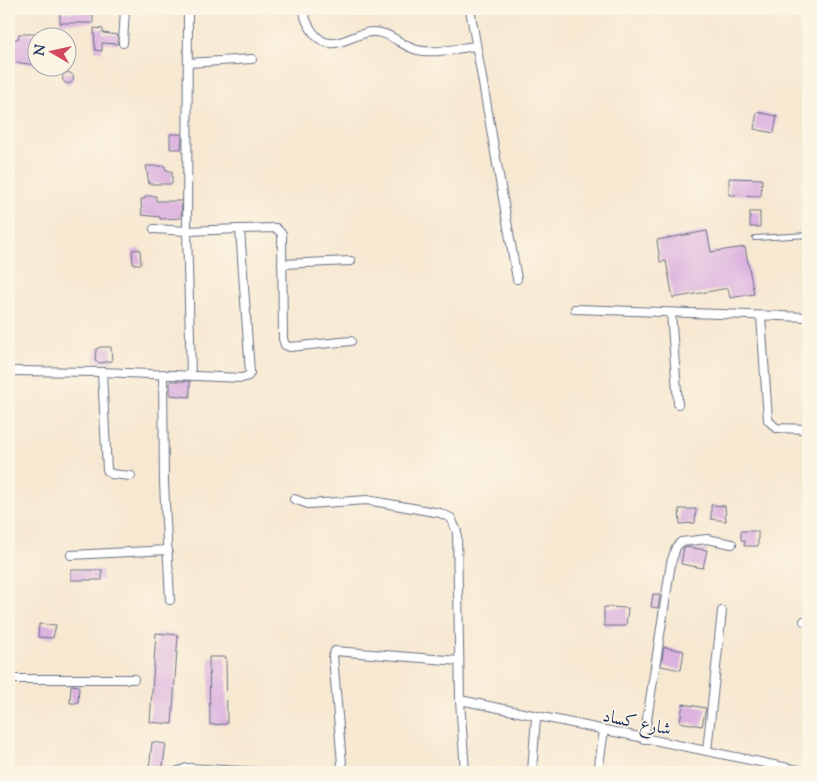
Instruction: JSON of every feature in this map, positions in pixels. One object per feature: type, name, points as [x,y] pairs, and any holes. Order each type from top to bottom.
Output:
[{"type":"street","points":[[123,43],[125,9]]},
{"type":"street","points":[[188,9],[187,230],[191,375]]},
{"type":"street","points":[[304,9],[306,20],[317,36],[324,42],[339,42],[362,33],[374,32],[387,34],[416,49],[476,46]]},
{"type":"street","points":[[470,9],[517,279]]},
{"type":"street","points":[[188,63],[252,59]]},
{"type":"street","points":[[154,229],[280,230],[283,339],[285,345],[290,347],[351,341]]},
{"type":"street","points":[[9,371],[102,372],[242,378],[250,373],[240,229]]},
{"type":"street","points":[[282,264],[350,261]]},
{"type":"street","points":[[575,309],[808,316]]},
{"type":"street","points":[[671,313],[678,404]]},
{"type":"street","points":[[761,316],[768,420],[776,428],[808,429]]},
{"type":"street","points":[[102,372],[107,470],[111,474],[131,476]]},
{"type":"street","points":[[162,374],[164,483],[170,600]]},
{"type":"street","points":[[294,499],[308,504],[358,500],[374,501],[440,513],[451,518],[457,532],[460,700],[465,772]]},
{"type":"street","points":[[644,739],[671,563],[676,547],[681,542],[707,540],[732,544]]},
{"type":"street","points":[[71,555],[168,550]]},
{"type":"street","points":[[707,751],[722,611]]},
{"type":"street","points":[[340,772],[342,764],[333,656],[335,651],[459,661]]},
{"type":"street","points":[[9,679],[134,679]]},
{"type":"street","name":"شارع كساد","points":[[460,700],[808,772]]},
{"type":"street","points":[[532,772],[536,717]]},
{"type":"street","points":[[598,772],[604,730]]},
{"type":"street","points":[[176,772],[187,768],[261,772]]},
{"type":"lane","points":[[755,238],[808,236]]},
{"type":"building","points":[[60,12],[93,12],[93,23],[60,23]]},
{"type":"building","points":[[94,28],[103,29],[103,33],[118,35],[118,44],[102,43],[102,51],[95,50]]},
{"type":"building","points":[[19,34],[28,34],[28,64],[11,62],[13,39],[18,39]]},
{"type":"building","points":[[62,78],[74,78],[68,84]]},
{"type":"building","points":[[757,112],[777,116],[774,133],[754,129]]},
{"type":"building","points":[[170,134],[182,134],[181,149],[170,149]]},
{"type":"building","points":[[146,166],[165,166],[165,169],[172,172],[172,184],[149,184]]},
{"type":"building","points":[[729,178],[762,179],[761,196],[729,195]]},
{"type":"building","points":[[145,196],[156,196],[156,201],[182,201],[181,218],[160,219],[160,217],[142,215],[141,199],[145,199]]},
{"type":"building","points":[[750,212],[760,212],[760,227],[750,227]]},
{"type":"building","points":[[707,231],[711,252],[745,247],[754,294],[730,298],[728,288],[673,298],[666,261],[660,262],[657,240]]},
{"type":"building","points":[[140,249],[141,264],[133,264],[132,250]]},
{"type":"building","points":[[111,347],[112,361],[100,363],[95,361],[96,349]]},
{"type":"building","points":[[170,381],[190,381],[190,397],[170,395]]},
{"type":"building","points":[[711,505],[725,506],[726,521],[711,519]]},
{"type":"building","points":[[679,509],[696,509],[695,523],[680,524]]},
{"type":"building","points":[[741,531],[758,531],[758,546],[744,546],[745,541],[741,540]]},
{"type":"building","points":[[684,547],[707,550],[703,568],[681,564]]},
{"type":"building","points":[[71,570],[102,570],[102,580],[71,580]]},
{"type":"building","points":[[653,594],[660,595],[658,608],[651,607]]},
{"type":"building","points":[[604,607],[628,608],[626,626],[604,626]]},
{"type":"building","points":[[39,624],[56,625],[53,638],[38,637]]},
{"type":"building","points":[[156,633],[178,635],[172,724],[150,722]]},
{"type":"building","points":[[664,647],[684,651],[681,670],[661,666]]},
{"type":"building","points":[[209,657],[226,657],[227,724],[210,725]]},
{"type":"building","points":[[71,685],[79,686],[78,703],[70,703]]},
{"type":"building","points":[[683,704],[706,708],[702,726],[680,722]]},
{"type":"building","points":[[152,742],[166,744],[162,772],[149,770]]}]
